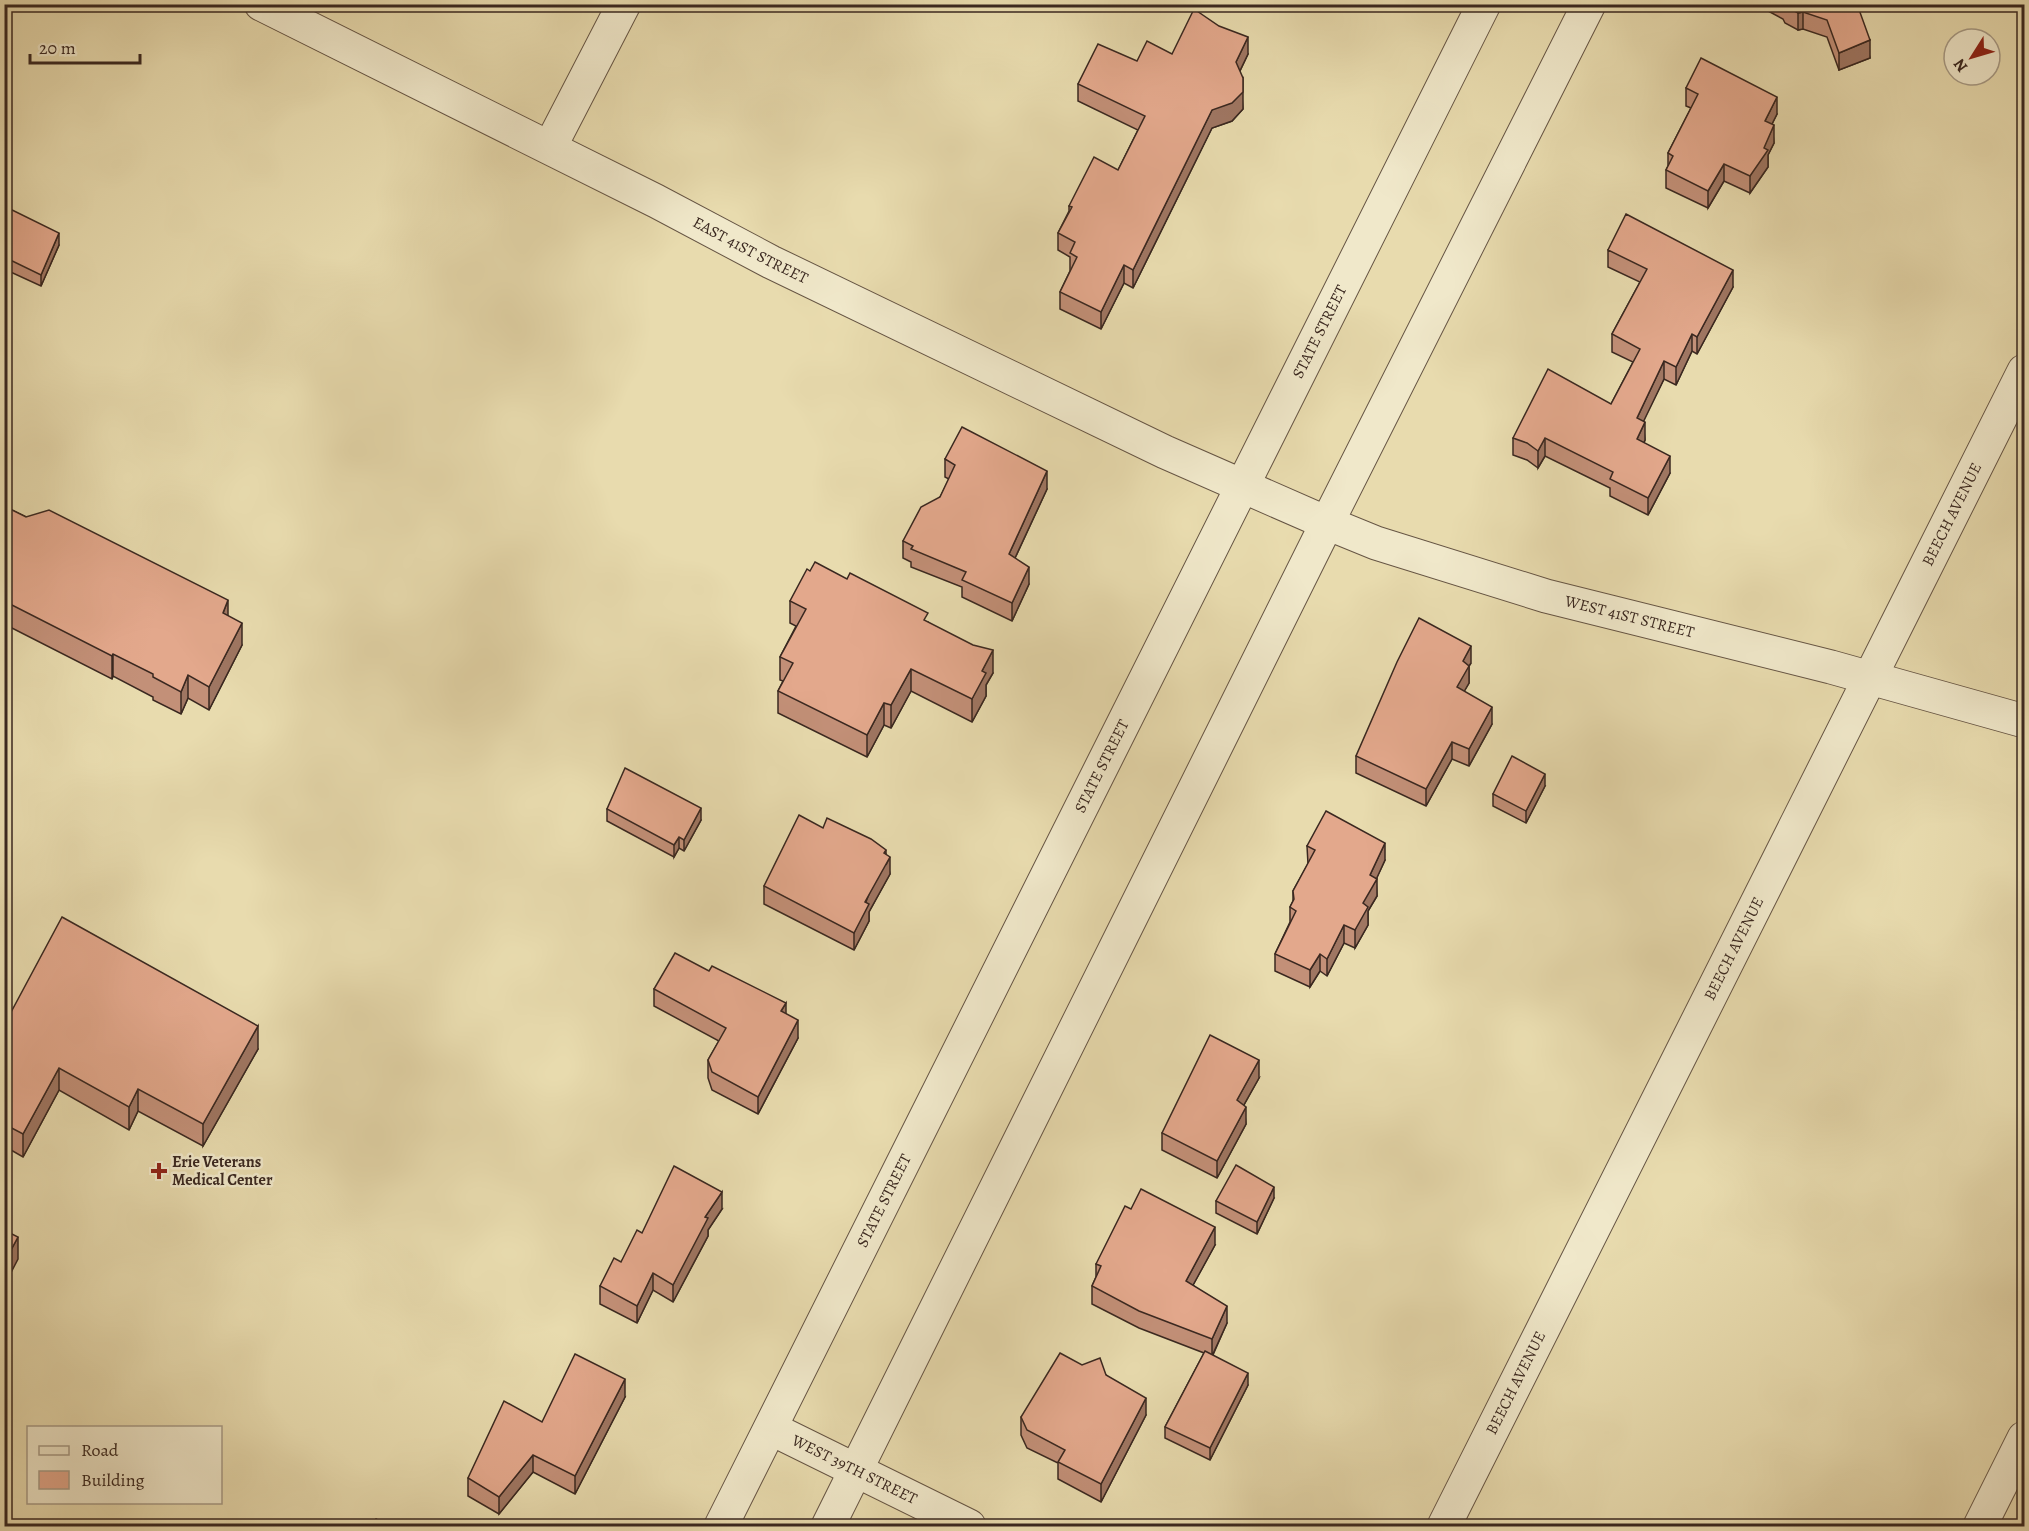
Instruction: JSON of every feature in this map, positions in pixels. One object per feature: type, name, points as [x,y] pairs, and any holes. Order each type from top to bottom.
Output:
[{"type":"street","name":"EAST 41ST STREET","points":[[261,4],[550,147],[771,262],[1244,489]]},
{"type":"street","points":[[550,147],[624,4]]},
{"type":"street","name":"STATE STREET","points":[[722,1527],[1244,489],[1484,4]]},
{"type":"street","points":[[828,1527],[1327,524],[1589,4]]},
{"type":"street","name":"BEECH AVENUE","points":[[1444,1527],[1868,679],[2025,371]]},
{"type":"street","name":"WEST 41ST STREET","points":[[1244,489],[1376,543],[1546,596],[1831,667],[2025,721]]},
{"type":"street","name":"WEST 39TH STREET","points":[[772,1429],[969,1527]]},
{"type":"street","points":[[1980,1527],[2025,1438]]},
{"type":"building","points":[[1784,4],[1857,4],[1870,40],[1839,53],[1827,20],[1803,12],[1798,13]]},
{"type":"building","points":[[1194,9],[1219,26],[1248,37],[1236,62],[1243,78],[1243,92],[1232,103],[1212,110],[1133,270],[1124,265],[1101,312],[1060,292],[1077,257],[1070,253],[1075,242],[1058,233],[1094,157],[1118,170],[1145,116],[1078,84],[1098,44],[1137,61],[1147,41],[1172,54]]},
{"type":"building","points":[[1701,58],[1777,97],[1765,121],[1774,125],[1764,148],[1768,150],[1750,176],[1724,164],[1708,191],[1666,170],[1673,156],[1668,153],[1698,94],[1686,88]]},
{"type":"building","points":[[4,206],[59,233],[41,275],[4,257]]},
{"type":"building","points":[[1626,214],[1733,270],[1697,337],[1692,334],[1676,367],[1664,361],[1637,418],[1645,422],[1637,439],[1670,456],[1648,498],[1610,479],[1613,472],[1545,438],[1538,451],[1527,443],[1513,438],[1548,369],[1611,404],[1640,349],[1612,334],[1647,269],[1608,250]]},
{"type":"building","points":[[962,427],[1047,471],[1009,554],[1029,567],[1012,603],[962,580],[966,572],[911,549],[913,546],[903,541],[921,507],[940,497],[955,465],[945,459]]},
{"type":"building","points":[[4,506],[26,517],[49,510],[228,600],[223,613],[242,623],[209,687],[188,675],[181,692],[153,677],[153,674],[113,654],[112,656],[4,601]]},
{"type":"building","points":[[815,562],[847,579],[850,573],[928,613],[924,620],[973,645],[993,650],[982,671],[986,673],[972,699],[911,669],[891,705],[884,703],[867,735],[778,691],[793,663],[780,657],[806,609],[790,601],[807,569],[810,571]]},
{"type":"building","points":[[1419,618],[1471,646],[1463,661],[1469,666],[1457,687],[1492,707],[1469,749],[1452,742],[1426,789],[1356,756]]},
{"type":"building","points":[[1512,756],[1545,774],[1526,811],[1493,794]]},
{"type":"building","points":[[625,768],[701,808],[684,840],[679,837],[674,845],[607,809]]},
{"type":"building","points":[[1326,811],[1385,843],[1370,875],[1377,879],[1363,903],[1368,907],[1355,930],[1344,925],[1327,959],[1320,954],[1310,970],[1275,954],[1296,911],[1290,907],[1294,899],[1293,891],[1315,850],[1307,846]]},
{"type":"building","points":[[799,815],[823,828],[827,818],[871,839],[886,850],[884,853],[890,857],[865,902],[869,904],[854,933],[764,886]]},
{"type":"building","points":[[62,917],[258,1026],[203,1124],[138,1089],[129,1107],[59,1068],[23,1134],[4,1124],[4,1011],[10,1014]]},
{"type":"building","points":[[675,953],[709,971],[712,966],[786,1003],[781,1011],[798,1020],[758,1097],[712,1072],[708,1060],[726,1028],[654,989]]},
{"type":"building","points":[[1210,1035],[1259,1060],[1237,1100],[1246,1107],[1217,1161],[1162,1133]]},
{"type":"building","points":[[1236,1165],[1274,1187],[1257,1222],[1216,1201]]},
{"type":"building","points":[[674,1166],[722,1192],[705,1217],[708,1218],[673,1285],[653,1273],[637,1306],[600,1286],[614,1258],[621,1262],[637,1230],[642,1233]]},
{"type":"building","points":[[1141,1189],[1215,1227],[1186,1281],[1227,1306],[1212,1339],[1139,1311],[1092,1286],[1101,1266],[1096,1264],[1125,1206],[1131,1209]]},
{"type":"building","points":[[4,1230],[18,1237],[4,1263]]},
{"type":"building","points":[[1205,1351],[1248,1373],[1210,1448],[1165,1427]]},
{"type":"building","points":[[1060,1353],[1082,1365],[1100,1358],[1106,1375],[1146,1398],[1101,1484],[1058,1462],[1065,1450],[1027,1430],[1021,1417]]},
{"type":"building","points":[[575,1354],[625,1379],[575,1476],[533,1455],[499,1497],[468,1478],[504,1401],[542,1422]]},
{"type":"building","points":[[376,1519],[391,1527],[372,1527]]},
{"type":"place","name":"Erie Veterans Medical Center","points":[[159,1171]]}]
